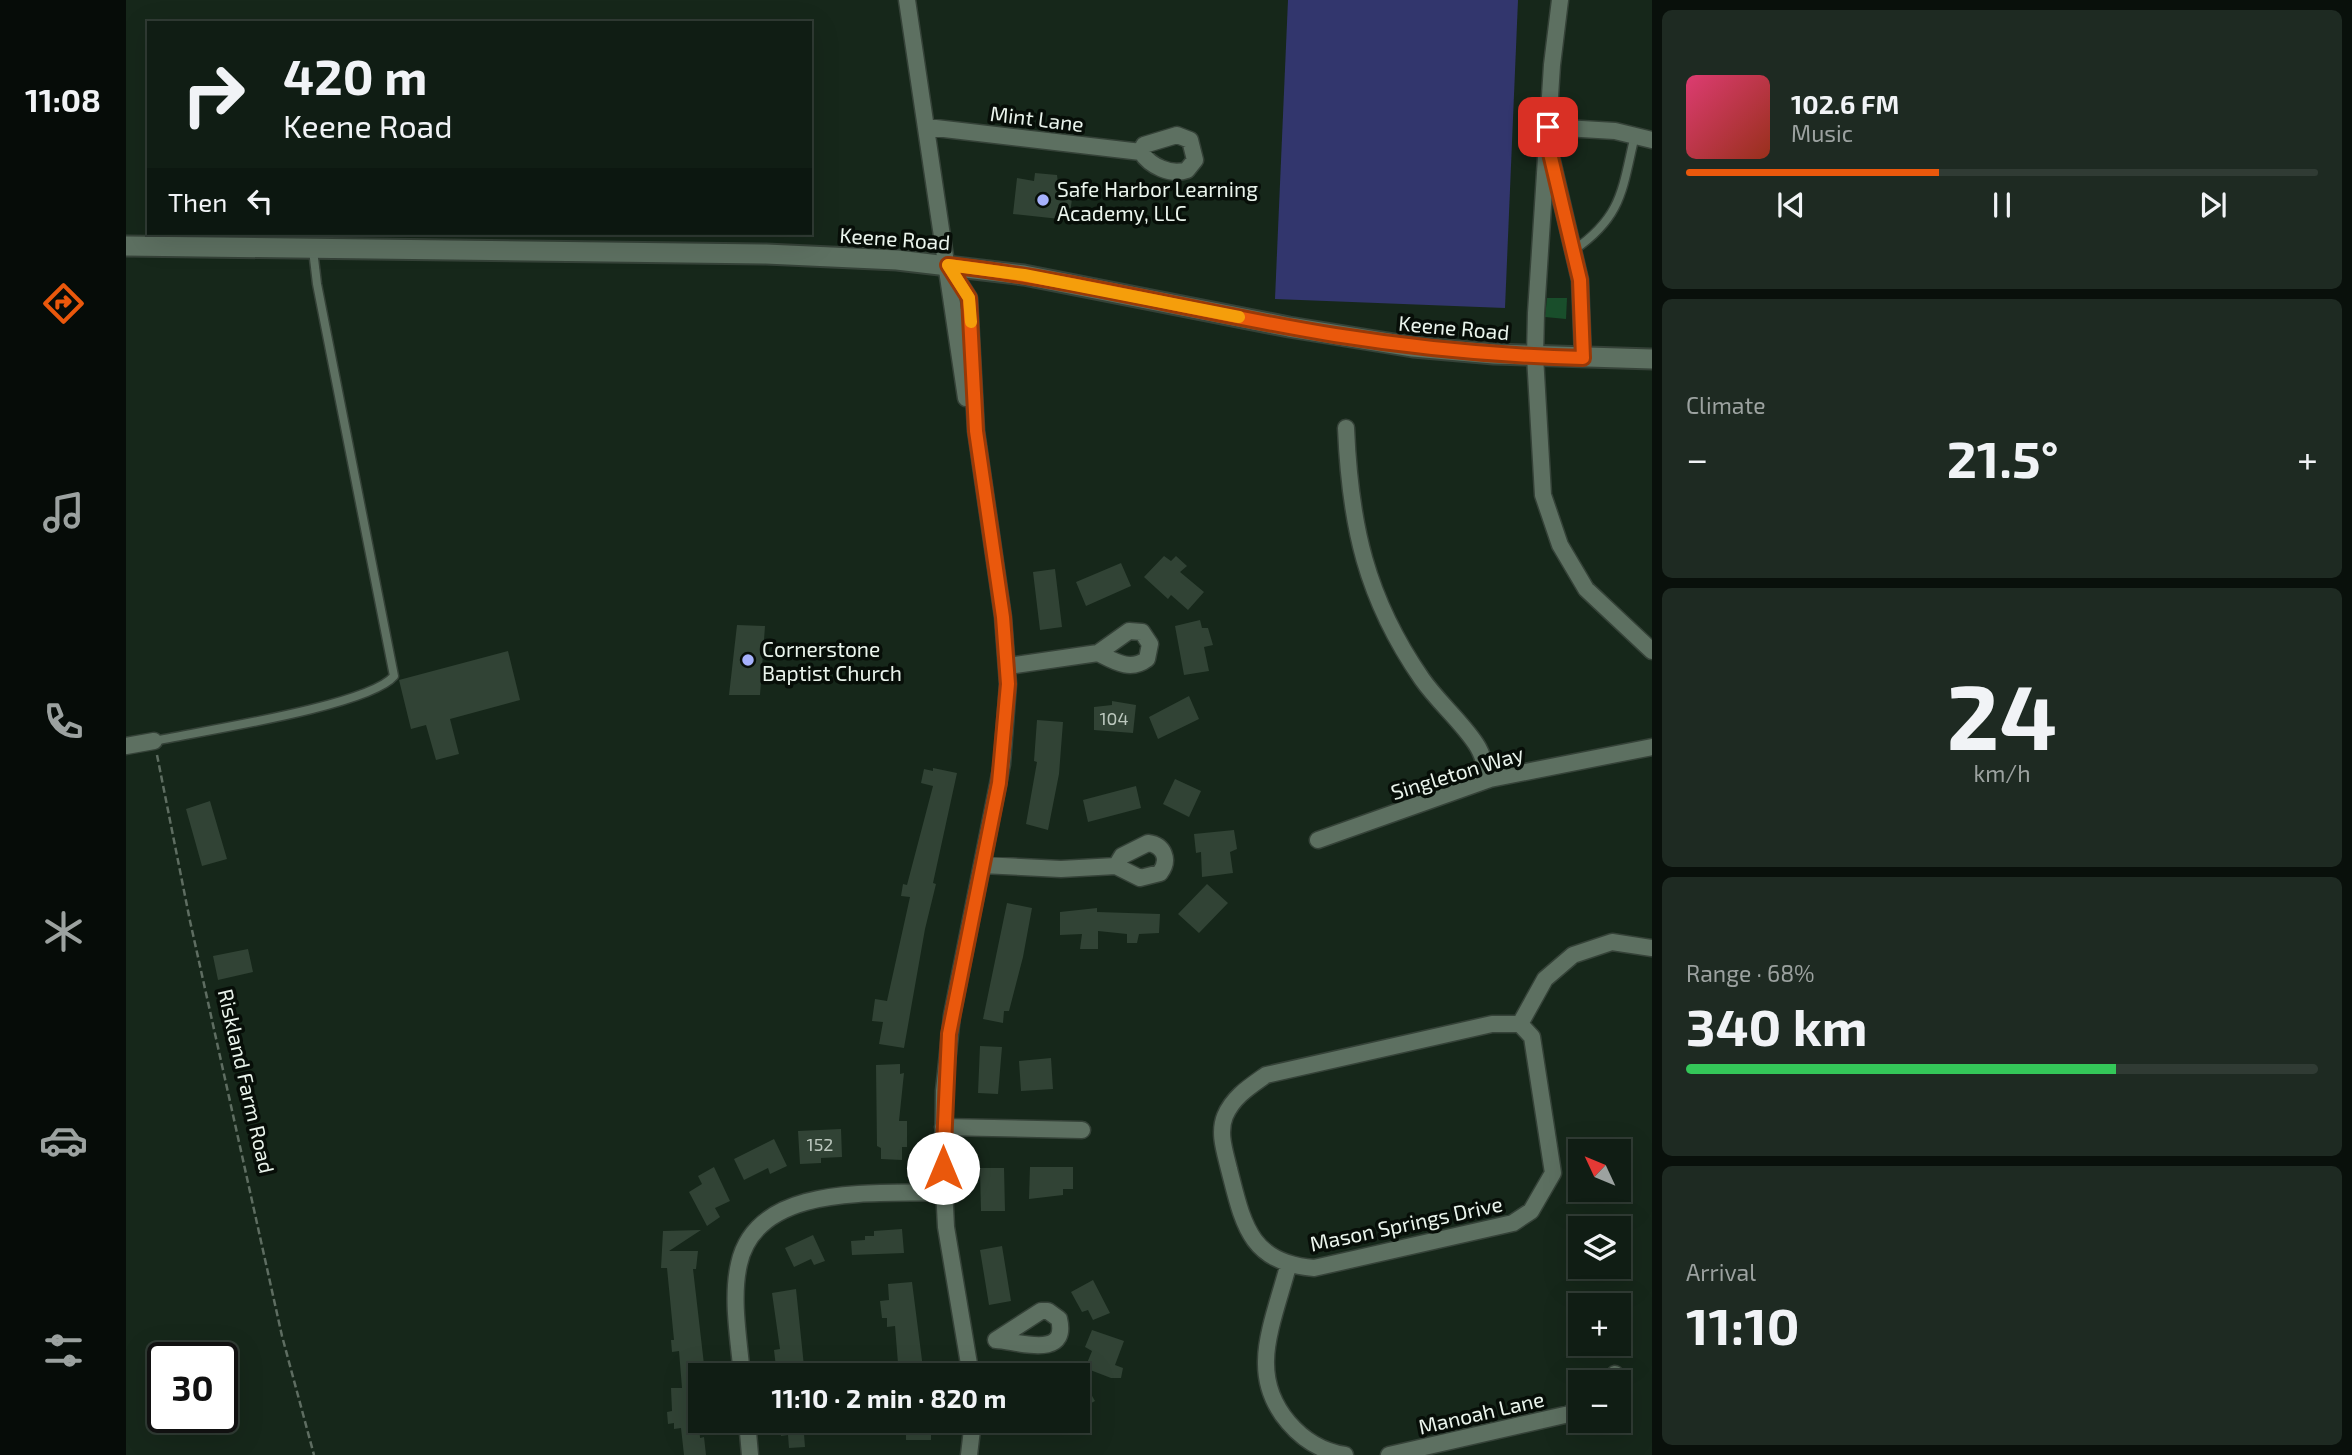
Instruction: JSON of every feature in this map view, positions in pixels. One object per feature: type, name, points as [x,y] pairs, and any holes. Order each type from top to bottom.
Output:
[{"type":"main road","name":"Keene Road","points":[[126,246],[766,254],[948,265],[1036,277],[1332,335],[1460,352],[1652,359]]},
{"type":"street","points":[[907,0],[948,265],[959,363],[976,431],[1008,666],[1003,754],[949,1034],[943,1127],[943,1192],[951,1267],[969,1363]]},
{"type":"street","points":[[1560,0],[1548,127],[1535,356],[1541,482],[1560,545],[1586,589],[1652,652]]},
{"type":"street","name":"Mint Lane","points":[[927,127],[1141,152]]},
{"type":"street","points":[[1548,127],[1635,135],[1652,140]]},
{"type":"street","points":[[1548,145],[1574,250],[1584,313],[1583,358]]},
{"type":"street","points":[[1346,428],[1352,513],[1370,585],[1400,646],[1436,700],[1477,745],[1490,779]]},
{"type":"street","points":[[1008,666],[1098,653]]},
{"type":"street","points":[[126,746],[154,741]]},
{"type":"street","name":"Singleton Way","points":[[1318,840],[1490,779],[1652,747]]},
{"type":"street","points":[[982,865],[1061,869],[1116,866]]},
{"type":"street","points":[[1521,1024],[1545,979],[1573,955],[1612,942],[1652,948]]},
{"type":"street","name":"Mason Springs Drive","points":[[1492,1024],[1521,1024],[1532,1037],[1553,1173],[1531,1211],[1513,1223],[1314,1268],[1288,1266],[1254,1242],[1244,1225],[1222,1138],[1224,1118],[1238,1094],[1266,1075],[1492,1024]]},
{"type":"street","points":[[943,1127],[1082,1130]]},
{"type":"street","points":[[741,1363],[737,1278],[744,1249],[760,1225],[784,1208],[812,1199],[943,1192]]},
{"type":"street","points":[[1288,1266],[1266,1358],[1267,1379],[1278,1410],[1294,1429],[1324,1453],[1345,1455]]},
{"type":"street","points":[[966,1347],[996,1340]]},
{"type":"street","name":"Manoah Lane","points":[[1389,1455],[1568,1414]]},
{"type":"street","points":[[748,1433],[750,1455]]},
{"type":"street","points":[[969,1455],[971,1433]]},
{"type":"lane","points":[[1574,250],[1597,234],[1613,215],[1635,135]]},
{"type":"lane","points":[[154,741],[355,699],[388,684],[394,676],[317,284],[313,250]]},
{"type":"path","name":"Riskland Farm Road","points":[[154,741],[196,947],[276,1308],[314,1455]]},
{"type":"green space","points":[[1547,298],[1567,298],[1566,319],[1545,317]]},
{"type":"shaded area","points":[[1288,0],[1518,0],[1505,308],[1275,299]]},
{"type":"building","name":"Safe Harbor Learning Academy, LLC","points":[[1035,173],[1057,175],[1058,183],[1074,185],[1069,220],[1013,214],[1017,178],[1034,181]]},
{"type":"building","points":[[1164,556],[1171,561],[1176,556],[1187,566],[1180,572],[1204,592],[1188,610],[1171,595],[1168,599],[1144,577]]},
{"type":"building","points":[[1121,563],[1131,586],[1086,606],[1076,582]]},
{"type":"building","points":[[1055,569],[1062,627],[1040,630],[1033,572]]},
{"type":"building","points":[[1200,620],[1202,628],[1208,628],[1213,645],[1204,647],[1209,671],[1184,675],[1175,626]]},
{"type":"building","name":"Cornerstone Baptist Church","points":[[737,625],[765,626],[760,695],[729,695]]},
{"type":"building","points":[[508,651],[520,700],[450,719],[459,754],[436,760],[426,725],[411,729],[399,680]]},
{"type":"building","points":[[1189,696],[1199,719],[1158,739],[1149,717]]},
{"type":"building","points":[[1112,701],[1136,705],[1133,733],[1094,730],[1094,707],[1112,705]]},
{"type":"building","points":[[1037,720],[1063,722],[1059,774],[1048,830],[1026,824],[1037,762],[1034,761]]},
{"type":"building","points":[[933,768],[957,773],[933,883],[936,884],[925,929],[904,1048],[879,1044],[883,1022],[872,1021],[875,999],[887,1001],[910,897],[901,896],[903,884],[907,885],[933,786],[921,783],[924,769],[933,771]]},
{"type":"building","points":[[1175,779],[1201,791],[1189,817],[1163,804]]},
{"type":"building","points":[[1136,786],[1141,808],[1088,822],[1083,800]]},
{"type":"building","points":[[210,801],[227,859],[202,866],[186,809]]},
{"type":"building","points":[[1234,830],[1237,849],[1230,852],[1233,873],[1202,877],[1201,852],[1196,853],[1194,834]]},
{"type":"building","points":[[1207,884],[1228,903],[1199,933],[1178,914]]},
{"type":"building","points":[[1007,903],[1032,908],[1023,957],[1009,1011],[1004,1011],[1003,1023],[983,1019]]},
{"type":"building","points":[[1097,908],[1097,912],[1160,914],[1159,933],[1139,934],[1137,943],[1127,943],[1127,934],[1098,931],[1098,949],[1080,949],[1082,934],[1060,935],[1060,912]]},
{"type":"building","points":[[248,949],[253,972],[218,980],[213,956]]},
{"type":"building","points":[[980,1046],[1002,1047],[998,1094],[978,1093]]},
{"type":"building","points":[[1051,1058],[1053,1089],[1021,1091],[1019,1061]]},
{"type":"building","points":[[900,1064],[900,1074],[904,1073],[899,1121],[907,1121],[907,1147],[902,1147],[902,1160],[881,1159],[881,1148],[877,1146],[876,1065]]},
{"type":"building","points":[[841,1129],[842,1157],[821,1158],[821,1163],[800,1164],[798,1131]]},
{"type":"building","points":[[774,1139],[787,1166],[770,1174],[768,1168],[744,1180],[734,1159]]},
{"type":"building","points":[[714,1167],[730,1201],[715,1208],[720,1217],[707,1226],[689,1192],[702,1184],[698,1176]]},
{"type":"building","points":[[1030,1167],[1073,1167],[1073,1189],[1063,1189],[1063,1195],[1029,1199]]},
{"type":"building","points":[[980,1168],[1004,1168],[1005,1211],[981,1211]]},
{"type":"building","points":[[902,1229],[904,1253],[852,1255],[851,1241],[865,1240],[865,1236],[874,1236],[874,1231]]},
{"type":"building","points":[[701,1230],[669,1251],[698,1251],[696,1269],[693,1269],[704,1363],[688,1363],[688,1433],[700,1433],[700,1438],[704,1437],[706,1455],[684,1455],[681,1428],[674,1429],[674,1423],[668,1424],[667,1412],[672,1411],[671,1388],[682,1388],[679,1351],[672,1352],[671,1340],[674,1340],[667,1268],[661,1268],[663,1231]]},
{"type":"building","points":[[813,1235],[825,1261],[814,1265],[811,1259],[794,1267],[785,1248]]},
{"type":"building","points":[[1002,1246],[1011,1301],[989,1305],[980,1250]]},
{"type":"building","points":[[1093,1280],[1110,1313],[1093,1320],[1088,1310],[1082,1312],[1071,1292]]},
{"type":"building","points":[[912,1282],[922,1363],[898,1363],[895,1326],[887,1327],[887,1318],[882,1318],[880,1301],[889,1300],[888,1284]]},
{"type":"building","points":[[796,1289],[804,1363],[776,1363],[774,1350],[780,1349],[772,1293]]},
{"type":"building","points":[[1092,1330],[1124,1341],[1115,1365],[1123,1368],[1121,1378],[1111,1378],[1090,1370],[1090,1363],[1087,1363],[1092,1351],[1085,1347]]},
{"type":"building","points":[[781,1433],[804,1433],[805,1447],[789,1448],[788,1435],[781,1436]]},
{"type":"building","points":[[906,1433],[931,1433],[931,1440],[906,1440]]},
{"type":"slow traffic","points":[[971,322],[969,298],[948,265],[1024,275],[1239,317]]},
{"type":"place","name":"Safe Harbor Learning Academy, LLC","points":[[1043,200]]},
{"type":"place","name":"Cornerstone Baptist Church","points":[[748,660]]},
{"type":"route","points":[[943,1168],[944,1091],[949,1034],[999,783],[1008,702],[1003,617],[976,431],[969,298],[948,265],[1024,275],[1378,342],[1442,350],[1583,358],[1584,313],[1580,280],[1548,145],[1548,127]]}]
